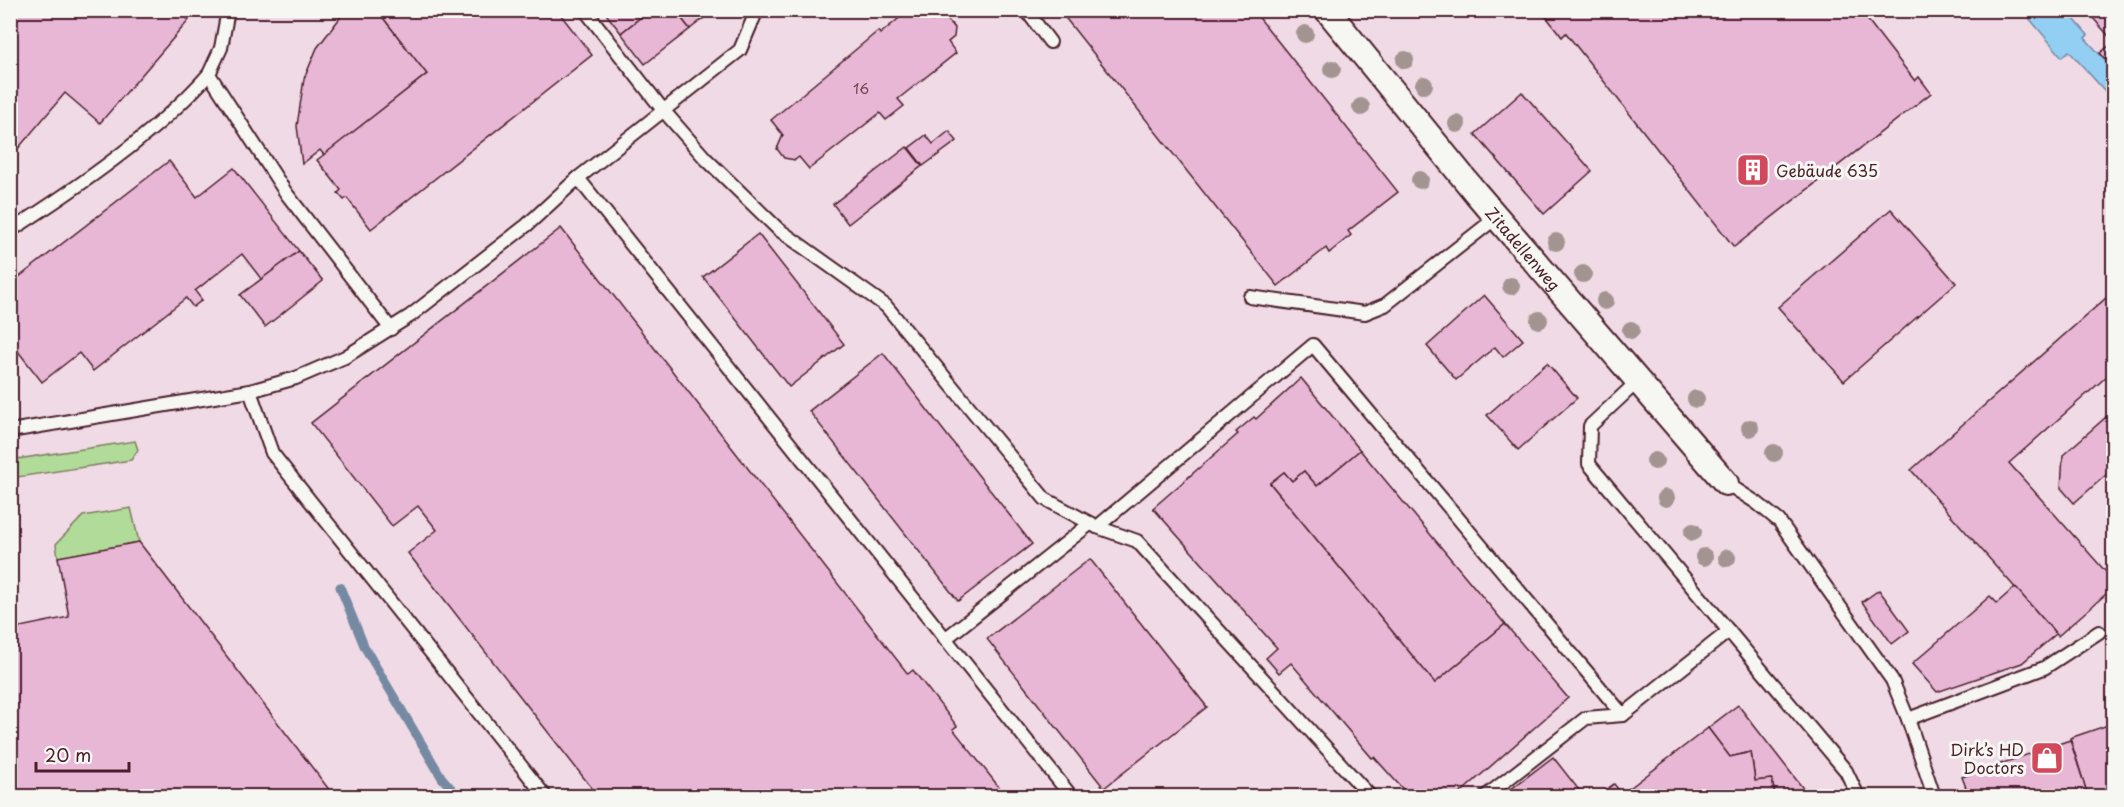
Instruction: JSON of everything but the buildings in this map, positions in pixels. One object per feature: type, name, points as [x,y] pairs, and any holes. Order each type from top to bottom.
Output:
[{"type":"street","name":"Zitadellenweg","points":[[1326,10],[1497,218],[1726,483]]},
{"type":"lane","points":[[10,231],[48,207],[186,100],[209,74],[221,48],[228,10]]},
{"type":"lane","points":[[585,10],[663,110],[705,158],[778,230],[886,306],[1045,499],[1094,525],[1137,541],[1370,796]]},
{"type":"lane","points":[[10,431],[250,391],[296,378],[345,357],[391,329],[527,225],[554,203],[578,178],[740,50],[757,10]]},
{"type":"lane","points":[[1026,10],[1050,42]]},
{"type":"lane","points":[[209,74],[286,193],[391,329]]},
{"type":"lane","points":[[578,178],[1071,796]]},
{"type":"lane","points":[[1250,297],[1365,313],[1385,305],[1497,218]]},
{"type":"lane","points":[[945,639],[1094,525],[1313,345],[1623,715]]},
{"type":"lane","points":[[1638,381],[1590,426],[1589,464],[1846,771],[1858,796]]},
{"type":"lane","points":[[250,391],[272,453],[545,796]]},
{"type":"lane","points":[[1726,483],[1757,503],[1779,521],[1892,680],[1934,796]]},
{"type":"lane","points":[[1486,796],[1586,718],[1623,715],[1729,631]]},
{"type":"lane","points":[[1908,719],[2044,668],[2099,632]]},
{"type":"shaded area","points":[[10,11],[2113,11],[2113,796],[11,796]]},
{"type":"green space","points":[[135,441],[138,450],[131,460],[11,478],[11,460]]},
{"type":"green space","points":[[131,508],[139,542],[58,557],[56,544],[83,516]]},
{"type":"water","points":[[2023,11],[2067,11],[2088,35],[2085,38],[2113,69],[2113,100],[2069,51],[2062,57]]},
{"type":"waterway","points":[[340,587],[365,648],[442,778],[458,796]]},
{"type":"place","name":"Gebäude 635","points":[[1753,170]]},
{"type":"place","name":"Dirk’s HD Doctors","points":[[2047,758]]}]
